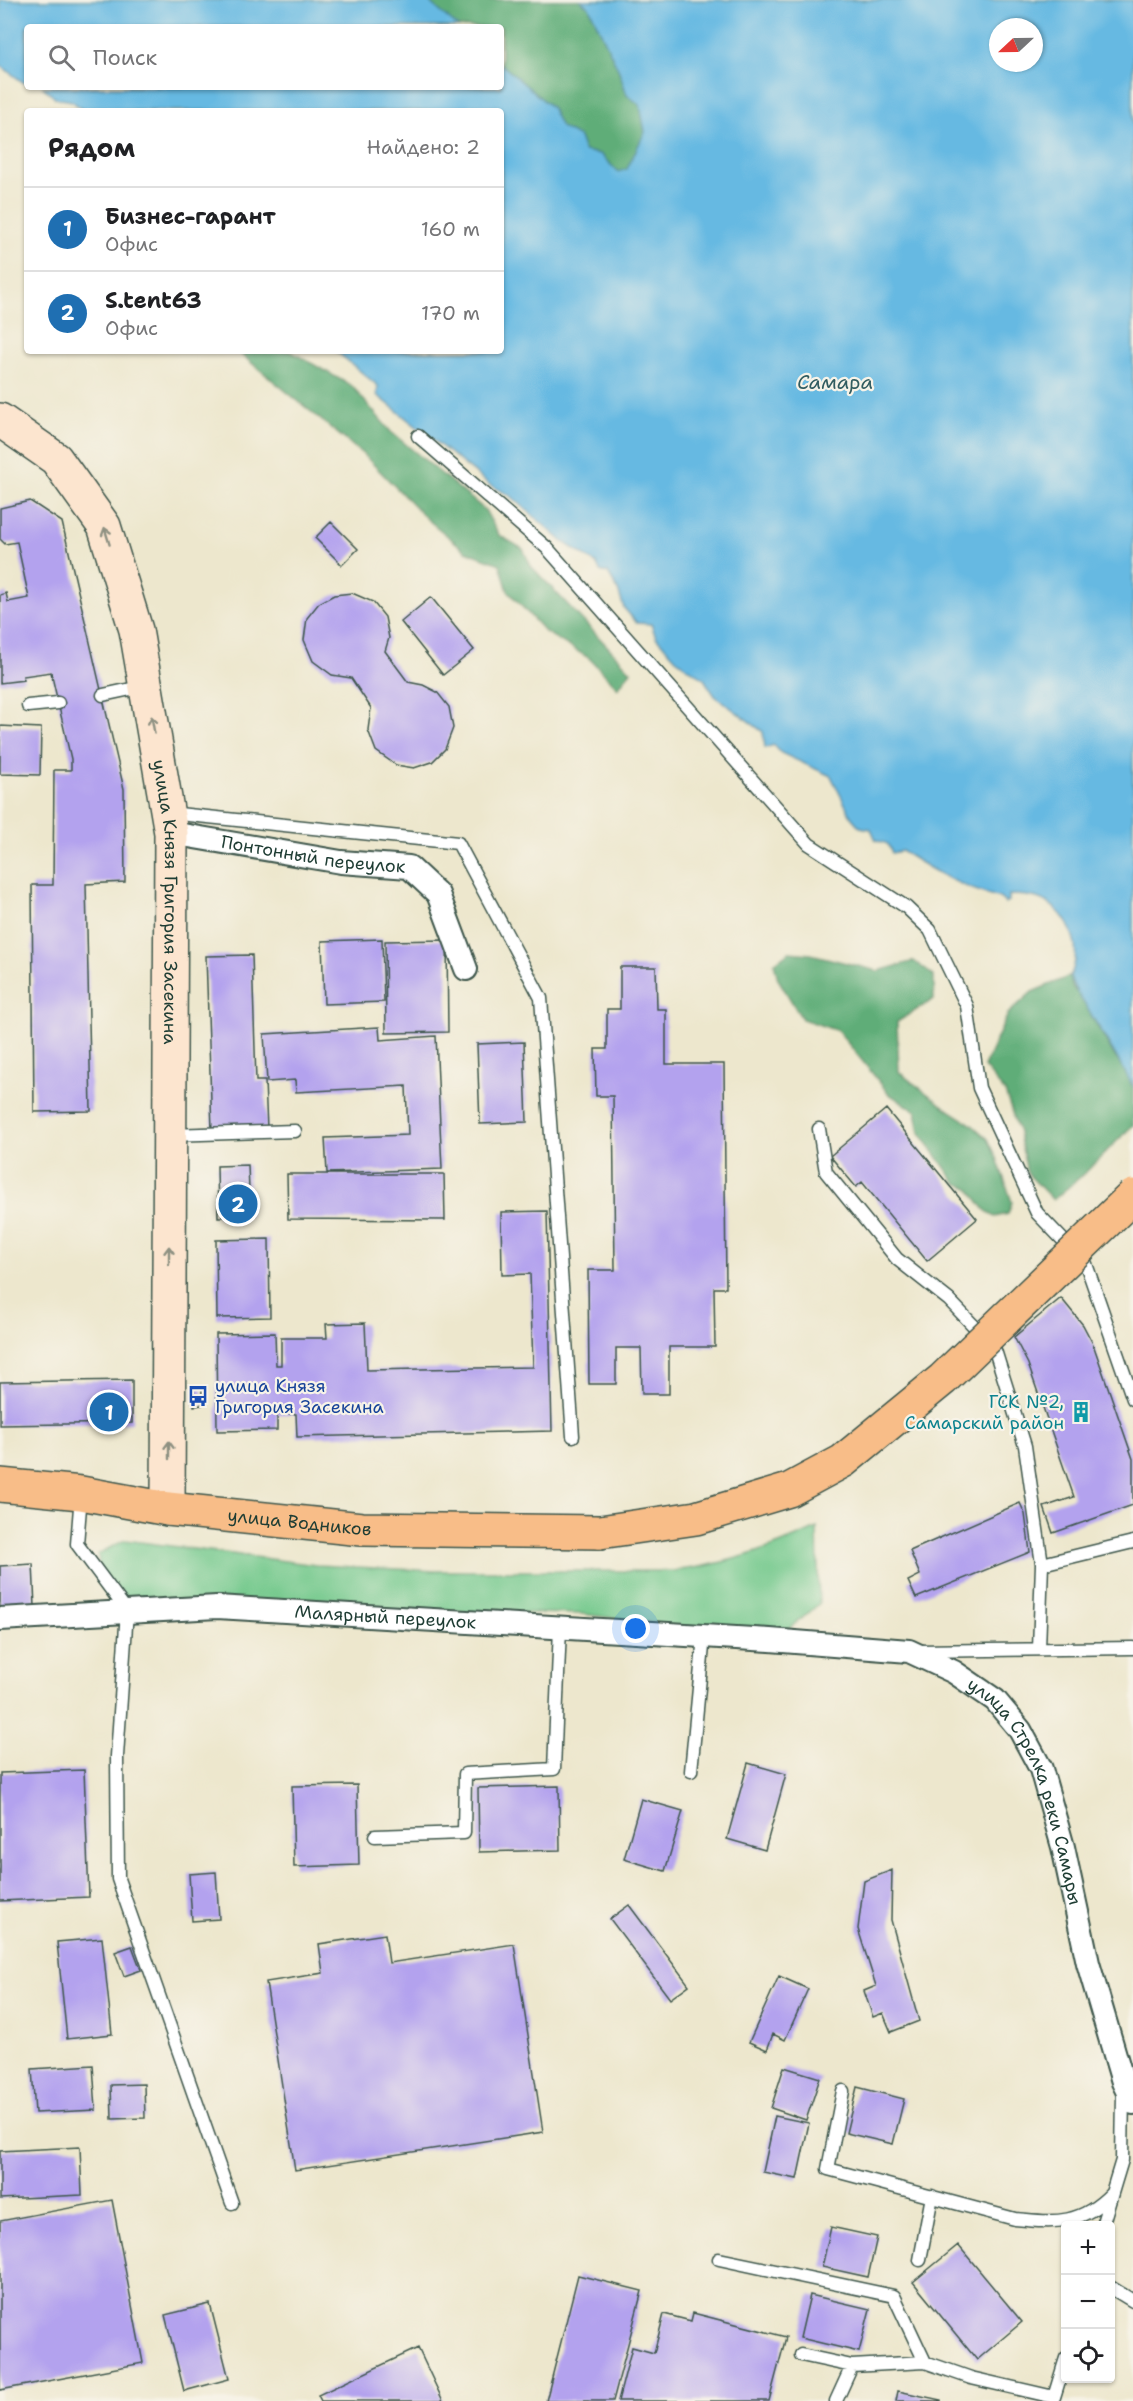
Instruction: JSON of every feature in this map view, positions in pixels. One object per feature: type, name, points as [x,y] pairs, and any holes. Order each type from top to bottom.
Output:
[{"type":"main road","name":"улица Князя Григория Засекина","points":[[0,420],[56,459],[104,526],[136,630],[169,823],[168,1509]]},
{"type":"main road","name":"улица Водников","points":[[0,1485],[81,1493],[168,1509],[362,1529],[600,1532],[696,1518],[789,1490],[843,1461],[943,1379],[1133,1196]]},
{"type":"street","name":"Понтонный переулок","points":[[169,823],[341,862],[409,867],[438,894],[466,969]]},
{"type":"street","name":"Малярный переулок","points":[[0,1619],[217,1607],[770,1640]]},
{"type":"street","name":"улица Стрелка реки Самары","points":[[770,1640],[909,1651],[954,1672],[995,1700],[1020,1730],[1041,1769],[1063,1847],[1088,1963],[1124,2082],[1133,2103]]},
{"type":"lane","points":[[418,436],[546,549],[809,844],[906,907],[930,930],[967,1006],[979,1088],[1037,1213],[1086,1264],[1133,1400]]},
{"type":"lane","points":[[103,695],[146,686]]},
{"type":"lane","points":[[28,706],[58,703]]},
{"type":"lane","points":[[169,823],[458,843],[541,998],[573,1436]]},
{"type":"lane","points":[[819,1129],[826,1172],[897,1259],[949,1300],[994,1347],[1025,1446],[1042,1564],[1039,1649]]},
{"type":"lane","points":[[170,1135],[295,1131]]},
{"type":"lane","points":[[81,1493],[77,1544],[127,1611],[117,1756],[118,1879],[232,2203]]},
{"type":"lane","points":[[1042,1564],[1133,1542]]},
{"type":"lane","points":[[375,1836],[464,1833],[465,1774],[554,1769],[560,1628]]},
{"type":"lane","points":[[691,1771],[704,1636]]},
{"type":"lane","points":[[909,1651],[1133,1648]]},
{"type":"lane","points":[[1104,2221],[1122,2160],[1124,2082]]},
{"type":"lane","points":[[843,2091],[828,2169],[1015,2219],[1038,2222],[1069,2220],[1085,2215],[1112,2193]]},
{"type":"lane","points":[[920,2260],[932,2196]]},
{"type":"lane","points":[[719,2259],[894,2296],[925,2362]]},
{"type":"lane","points":[[1115,2291],[1133,2301]]},
{"type":"lane","points":[[801,2355],[852,2366],[925,2362],[971,2378],[1054,2397],[1061,2372]]},
{"type":"lane","points":[[836,2401],[852,2366]]},
{"type":"green space","points":[[427,0],[580,0],[589,7],[619,71],[627,95],[640,104],[645,132],[627,170],[618,172],[600,154],[584,151],[579,137],[561,127],[551,107],[504,67],[504,24],[455,24]]},
{"type":"green space","points":[[241,354],[295,354],[352,386],[391,432],[485,510],[499,535],[523,549],[531,566],[631,671],[618,688],[589,658],[545,632],[508,591],[500,564],[466,551],[427,519],[365,456]]},
{"type":"green space","points":[[789,952],[811,954],[878,971],[914,961],[934,976],[934,999],[897,1022],[899,1072],[988,1139],[1012,1202],[1008,1214],[995,1217],[985,1210],[969,1188],[956,1183],[920,1133],[916,1111],[889,1094],[838,1031],[802,1019],[778,979],[774,963]]},
{"type":"green space","points":[[1070,976],[1072,987],[1080,996],[1116,1058],[1127,1072],[1133,1087],[1133,1125],[1085,1173],[1053,1200],[1027,1173],[1019,1133],[1005,1092],[984,1067],[1008,1014],[1032,992]]},
{"type":"green space","points":[[817,1528],[819,1604],[781,1635],[705,1630],[582,1614],[425,1611],[161,1613],[125,1598],[100,1575],[98,1554],[125,1540],[316,1565],[437,1571],[673,1571],[747,1556]]},
{"type":"water","points":[[0,0],[427,0],[455,24],[24,24],[24,83],[0,65]]},
{"type":"water","name":"Самара","points":[[580,0],[1133,0],[1133,1087],[1073,986],[1070,976],[1076,953],[1074,942],[1071,930],[1057,910],[1048,903],[1027,896],[1009,895],[1009,901],[1005,903],[998,898],[952,880],[902,851],[892,853],[888,844],[876,840],[871,829],[860,827],[852,818],[831,776],[781,753],[774,745],[765,748],[763,732],[715,696],[704,679],[676,659],[656,637],[651,624],[637,623],[624,608],[618,590],[608,573],[600,571],[596,563],[563,542],[511,496],[490,485],[377,395],[378,386],[340,354],[504,354],[504,108],[80,108],[72,101],[55,98],[46,90],[504,90],[504,67],[551,107],[561,127],[579,137],[584,151],[600,154],[618,172],[627,169],[645,132],[640,105],[627,95],[619,71],[589,7]]},
{"type":"building","points":[[30,501],[62,522],[124,789],[125,882],[86,884],[91,1111],[34,1112],[32,885],[53,885],[54,770],[71,770],[71,759],[51,672],[23,676],[24,680],[0,683],[0,595],[6,593],[8,602],[29,598],[17,542],[5,544],[0,539],[0,508]]},
{"type":"building","points":[[331,522],[358,549],[342,565],[315,538]]},
{"type":"building","points":[[352,593],[373,602],[385,617],[389,638],[385,651],[408,682],[423,685],[437,692],[449,707],[453,728],[445,749],[432,762],[414,768],[396,765],[376,751],[368,730],[371,708],[351,678],[332,675],[313,661],[304,640],[307,618],[319,603],[334,595]]},
{"type":"building","points":[[431,597],[474,650],[443,675],[401,622]]},
{"type":"building","points":[[0,726],[41,728],[40,775],[0,774]]},
{"type":"building","points":[[382,939],[384,1002],[324,1004],[322,941]]},
{"type":"building","points":[[447,940],[448,1032],[386,1033],[385,941]]},
{"type":"building","points":[[252,955],[256,1081],[265,1081],[267,1129],[212,1130],[206,956]]},
{"type":"building","points":[[620,967],[656,967],[657,1009],[666,1009],[666,1064],[724,1064],[726,1288],[714,1288],[715,1347],[669,1347],[669,1394],[642,1394],[641,1348],[616,1348],[616,1384],[589,1384],[588,1270],[615,1270],[613,1096],[596,1096],[595,1049],[607,1049],[607,1009],[620,1009]]},
{"type":"building","points":[[379,1027],[380,1040],[436,1036],[442,1169],[327,1173],[325,1138],[408,1135],[406,1086],[296,1092],[295,1080],[267,1082],[264,1034]]},
{"type":"building","points":[[524,1042],[527,1122],[480,1124],[477,1044]]},
{"type":"building","points":[[886,1109],[977,1219],[927,1261],[862,1182],[856,1187],[830,1156]]},
{"type":"building","points":[[248,1165],[250,1216],[218,1217],[217,1166]]},
{"type":"building","points":[[287,1174],[444,1174],[445,1220],[288,1219]]},
{"type":"building","points":[[547,1211],[552,1431],[297,1437],[296,1414],[277,1414],[277,1430],[217,1431],[216,1334],[275,1333],[276,1365],[281,1365],[281,1338],[327,1338],[326,1324],[365,1323],[367,1370],[533,1367],[530,1274],[502,1275],[501,1212]]},
{"type":"building","points":[[269,1239],[270,1317],[217,1318],[216,1240]]},
{"type":"building","name":"ГСК №2, Самарский район","points":[[1061,1298],[1083,1325],[1093,1344],[1133,1459],[1133,1505],[1053,1533],[1044,1507],[1074,1497],[1028,1364],[1014,1337]]},
{"type":"building","points":[[132,1380],[132,1423],[0,1425],[0,1382]]},
{"type":"building","name":"улица Князя Григория Засекина","points":[[194,1386],[202,1386],[202,1405],[194,1406]]},
{"type":"building","points":[[1020,1503],[1025,1514],[1030,1552],[916,1598],[908,1581],[920,1575],[910,1551]]},
{"type":"building","points":[[33,1564],[35,1607],[0,1610],[0,1566]]},
{"type":"building","points":[[748,1763],[786,1774],[765,1850],[727,1839]]},
{"type":"building","points":[[84,1770],[89,1897],[0,1901],[0,1773]]},
{"type":"building","points":[[357,1785],[359,1865],[294,1867],[292,1786]]},
{"type":"building","points":[[559,1786],[560,1850],[479,1852],[478,1788]]},
{"type":"building","points":[[641,1799],[683,1811],[665,1871],[624,1859]]},
{"type":"building","points":[[892,1870],[891,1920],[919,2021],[891,2032],[883,2013],[873,2017],[864,1991],[876,1986],[858,1929],[864,1881]]},
{"type":"building","points":[[216,1872],[219,1919],[192,1921],[189,1874]]},
{"type":"building","points":[[629,1905],[689,1985],[670,1999],[610,1919]]},
{"type":"building","points":[[385,1934],[389,1963],[514,1944],[543,2132],[295,2170],[266,1982],[323,1973],[319,1944]]},
{"type":"building","points":[[102,1938],[112,2034],[67,2039],[57,1942]]},
{"type":"building","points":[[132,1946],[141,1970],[124,1976],[115,1952]]},
{"type":"building","points":[[779,1976],[808,1989],[785,2040],[773,2034],[767,2050],[749,2042]]},
{"type":"building","points":[[93,2065],[96,2110],[35,2113],[32,2069]]},
{"type":"building","points":[[784,2067],[820,2078],[806,2120],[771,2108]]},
{"type":"building","points":[[144,2084],[145,2118],[112,2119],[111,2085]]},
{"type":"building","points":[[857,2087],[904,2099],[893,2144],[846,2133]]},
{"type":"building","points":[[775,2116],[809,2123],[797,2179],[763,2172]]},
{"type":"building","points":[[80,2147],[82,2195],[0,2199],[0,2151]]},
{"type":"building","points":[[112,2200],[143,2363],[0,2390],[0,2221]]},
{"type":"building","points":[[831,2227],[877,2237],[868,2277],[822,2267]]},
{"type":"building","points":[[958,2245],[1022,2322],[977,2360],[913,2282]]},
{"type":"building","points":[[578,2275],[642,2291],[613,2401],[546,2401]]},
{"type":"building","points":[[810,2295],[870,2309],[859,2352],[800,2338]]},
{"type":"building","points":[[210,2304],[229,2379],[184,2391],[165,2315]]},
{"type":"building","points":[[693,2313],[786,2337],[769,2401],[618,2401],[632,2347],[654,2353],[664,2314],[691,2321]]},
{"type":"building","points":[[418,2348],[443,2401],[321,2401],[318,2395]]},
{"type":"building","points":[[898,2391],[941,2400],[941,2401],[896,2401]]},
{"type":"place","name":"S.tent63","points":[[238,1204]]},
{"type":"place","name":"улица Князя Григория Засекина","points":[[198,1396]]},
{"type":"place","name":"Бизнес-гарант","points":[[109,1412]]},
{"type":"place","name":"ГСК №2, Самарский район","points":[[1081,1412]]}]
